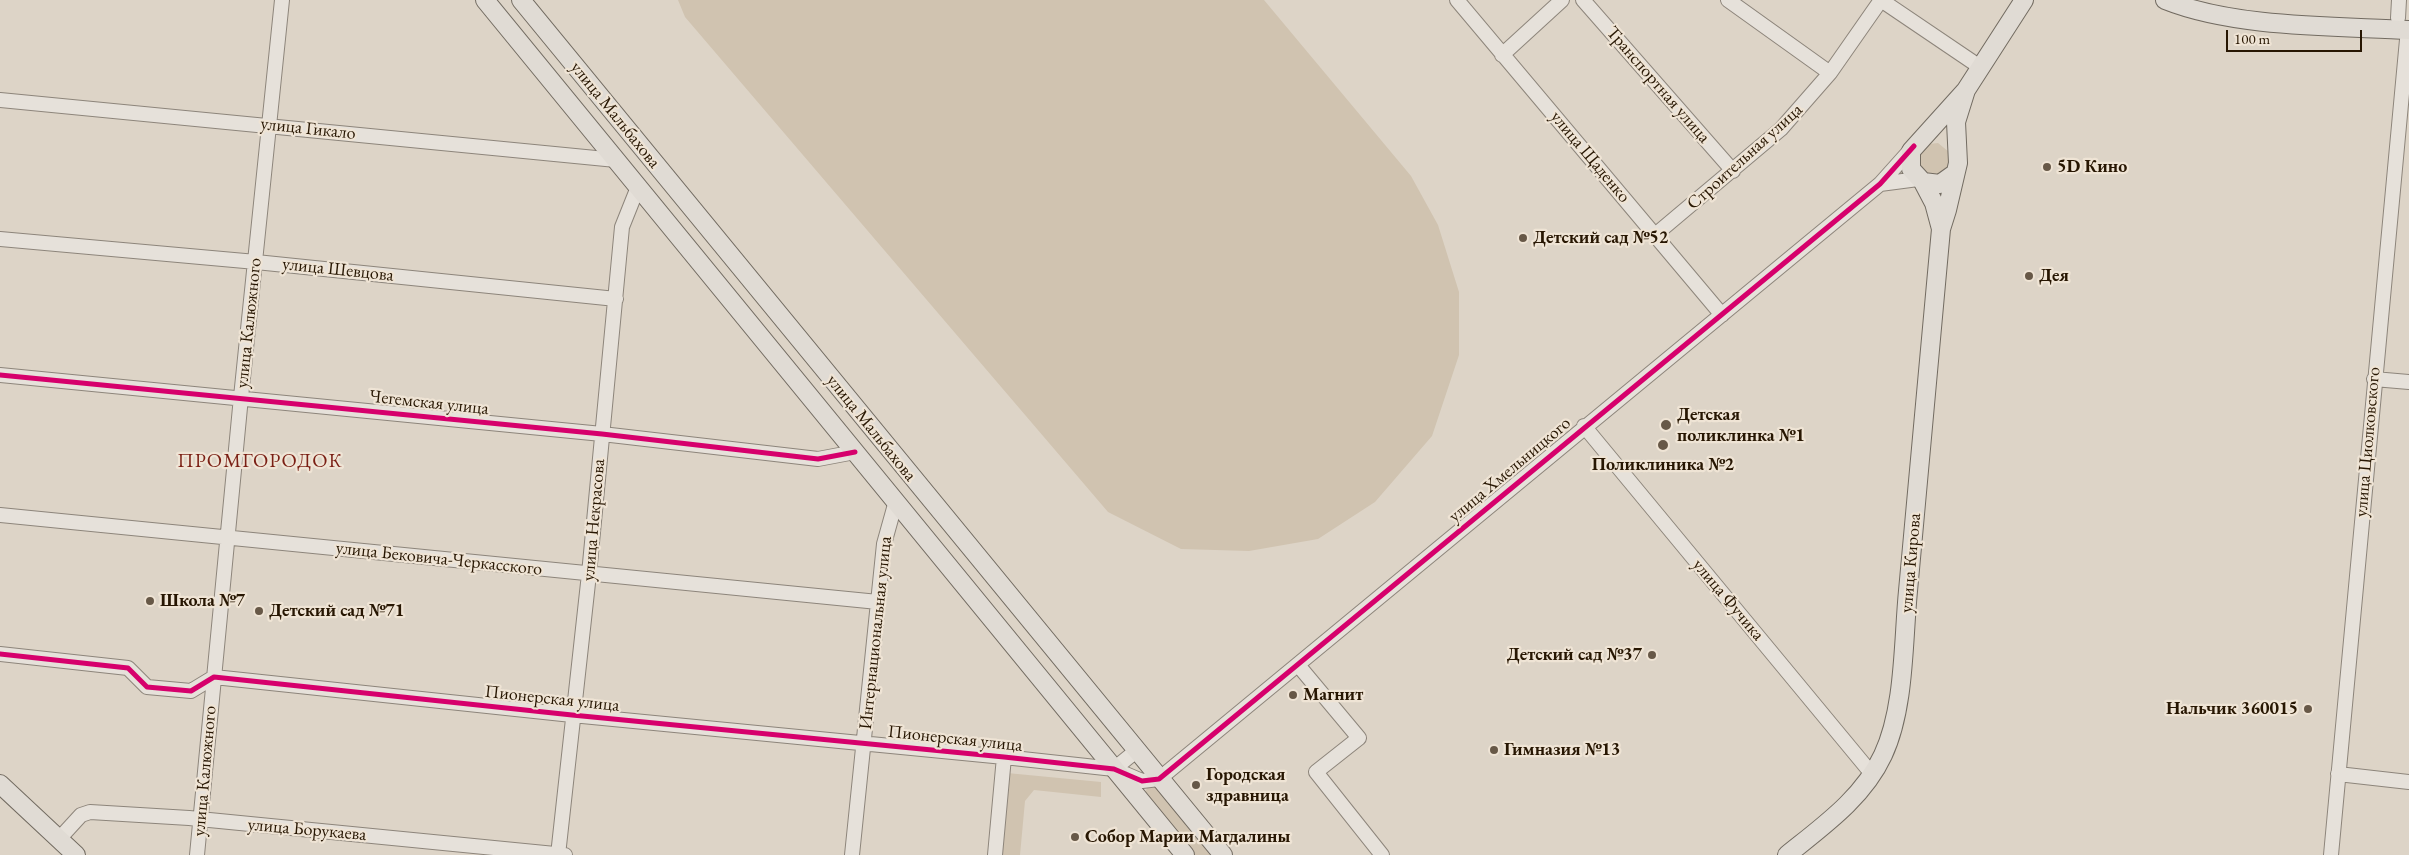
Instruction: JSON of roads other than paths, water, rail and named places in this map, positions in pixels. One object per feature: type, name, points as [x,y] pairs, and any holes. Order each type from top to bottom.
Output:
[{"type":"main road","name":"улица Мальбахова","points":[[484,0],[1114,769],[1146,785],[1223,855]]},
{"type":"main road","name":"улица Мальбахова","points":[[522,0],[1136,751],[1146,785],[1185,855]]},
{"type":"main road","points":[[1941,229],[1934,203],[1909,163],[1918,142],[1966,90],[2024,0]]},
{"type":"main road","points":[[2165,0],[2225,15],[2306,24],[2406,24]]},
{"type":"main road","points":[[2201,0],[2268,11],[2406,24]]},
{"type":"main road","points":[[1941,229],[1948,210],[1954,174],[1958,163],[1956,122],[1966,90]]},
{"type":"main road","points":[[1918,142],[1934,136],[1945,138],[1957,151]]},
{"type":"main road","points":[[1920,180],[1940,184],[1954,174]]},
{"type":"main road","name":"улица Кирова","points":[[1787,855],[1837,814],[1872,774],[1888,742],[1898,698],[1941,229]]},
{"type":"main road","points":[[0,784],[76,855]]},
{"type":"street","name":"улица Калюжного","points":[[197,855],[268,125],[282,0]]},
{"type":"street","name":"улица Щаденко","points":[[1456,0],[1722,315]]},
{"type":"street","points":[[1502,54],[1562,0]]},
{"type":"street","name":"Транспортная улица","points":[[1583,0],[1733,171]]},
{"type":"street","points":[[1728,0],[1830,73]]},
{"type":"street","points":[[1881,0],[1980,68]]},
{"type":"street","name":"Строительная улица","points":[[1656,235],[1781,129],[1830,73],[1881,0]]},
{"type":"street","name":"улица Циолковского","points":[[2331,855],[2406,24],[2399,0]]},
{"type":"street","name":"улица Гикало","points":[[0,100],[616,160]]},
{"type":"street","name":"улица Хмельницкого","points":[[1146,785],[1298,665],[1584,426],[1880,184],[1918,142]]},
{"type":"street","points":[[1880,184],[1920,180]]},
{"type":"street","name":"улица Некрасова","points":[[560,855],[572,715],[589,574],[622,227],[638,187]]},
{"type":"street","name":"улица Шевцова","points":[[0,239],[256,262],[616,299]]},
{"type":"street","name":"Чегемская улица","points":[[0,375],[241,397],[602,434],[818,459],[855,452]]},
{"type":"street","points":[[2374,379],[2409,382]]},
{"type":"street","name":"улица Фучика","points":[[1584,426],[1872,774]]},
{"type":"street","name":"Интернациональная улица","points":[[852,855],[884,544],[896,501]]},
{"type":"street","name":"улица Бековича-Черкасского","points":[[0,515],[878,602]]},
{"type":"street","points":[[0,654],[128,668],[147,687],[191,692],[214,677]]},
{"type":"street","points":[[1298,665],[1359,738],[1316,772],[1382,855]]},
{"type":"street","name":"Пионерская улица","points":[[214,677],[1114,769]]},
{"type":"street","points":[[1114,769],[1136,751]]},
{"type":"street","points":[[995,855],[1004,757]]},
{"type":"street","points":[[2338,774],[2409,782]]},
{"type":"street","name":"улица Борукаева","points":[[59,839],[81,815],[90,812],[200,820],[560,855]]},
{"type":"place","name":"5D Кино","points":[[2047,167]]},
{"type":"place","name":"Детский сад №52","points":[[1523,238]]},
{"type":"place","name":"Дея","points":[[2029,276]]},
{"type":"place","name":"Детская поликлинка №1","points":[[1666,425]]},
{"type":"place","name":"Поликлиника №2","points":[[1663,445]]},
{"type":"place","name":"Школа №7","points":[[150,601]]},
{"type":"place","name":"Детский сад №71","points":[[259,611]]},
{"type":"place","name":"Детский сад №37","points":[[1652,655]]},
{"type":"place","name":"Магнит","points":[[1293,695]]},
{"type":"place","name":"Нальчик 360015","points":[[2308,709]]},
{"type":"place","name":"Гимназия №13","points":[[1494,750]]},
{"type":"place","name":"Городская здравница","points":[[1196,785]]},
{"type":"place","name":"Собор Марии Магдалины","points":[[1075,837]]},
{"type":"district","name":"ПРОМГОРОДОК","points":[[260,462]]}]
